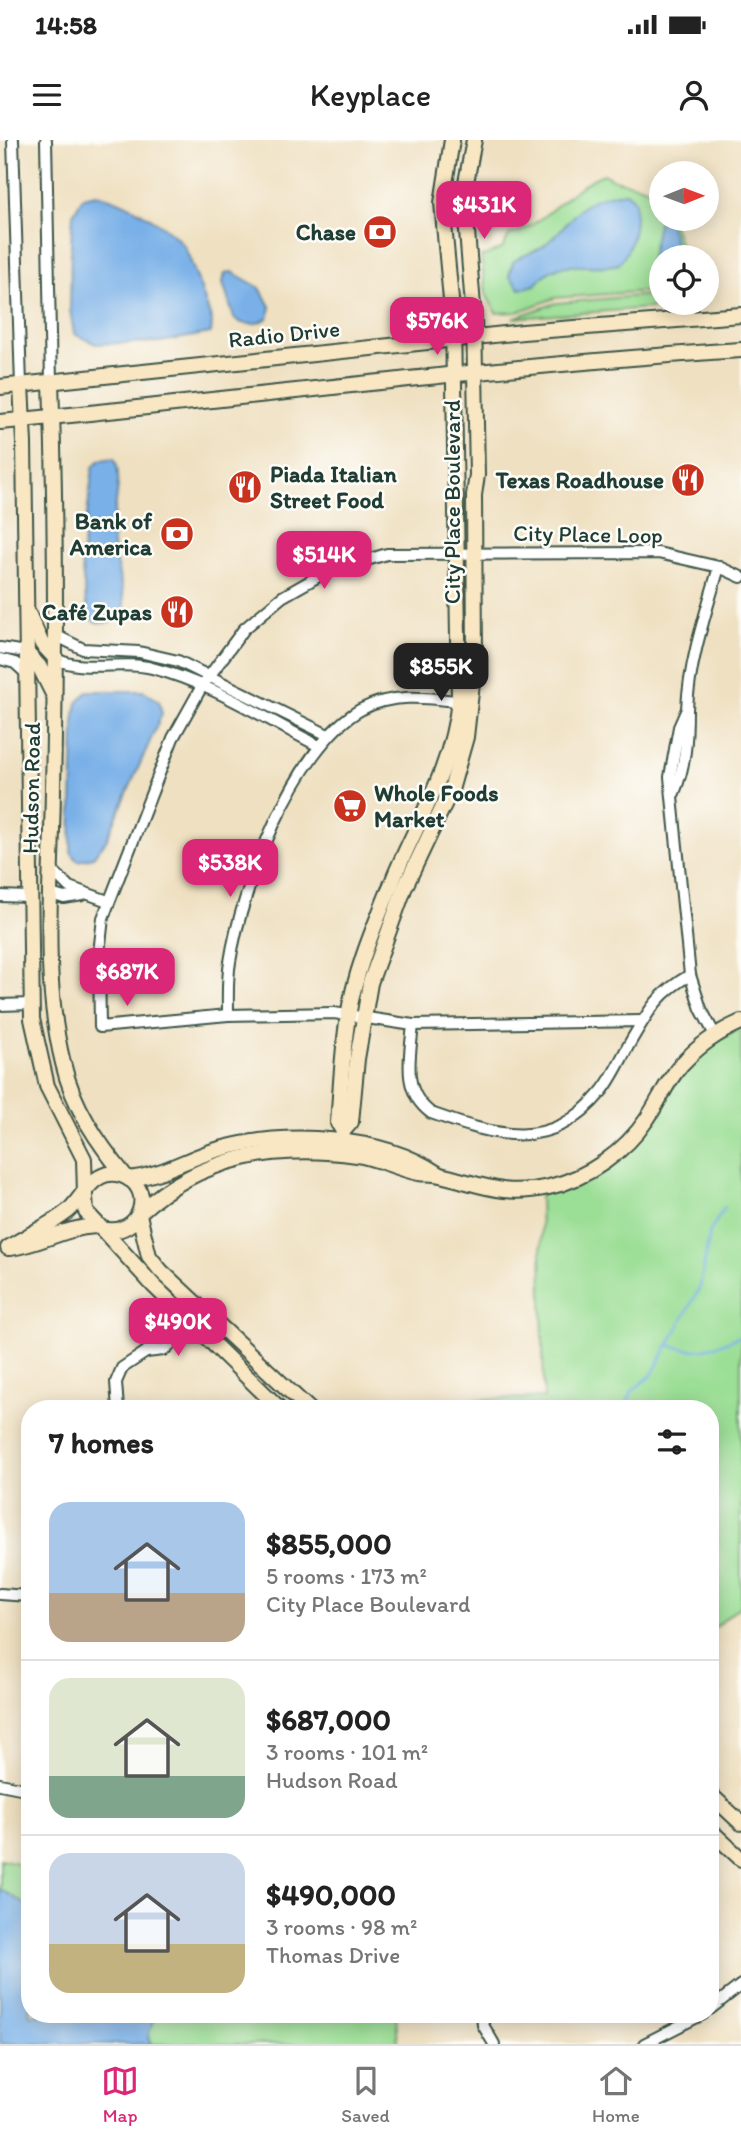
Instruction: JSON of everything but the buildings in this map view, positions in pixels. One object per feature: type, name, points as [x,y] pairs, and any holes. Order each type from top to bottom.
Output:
[{"type":"street","points":[[13,140],[21,385]]},
{"type":"street","points":[[46,140],[51,382]]},
{"type":"street","points":[[452,140],[442,202],[454,339],[454,375]]},
{"type":"street","points":[[474,140],[464,193],[475,373]]},
{"type":"street","name":"Radio Drive","points":[[0,387],[474,337],[741,315]]},
{"type":"street","points":[[0,422],[454,375],[741,350]]},
{"type":"street","name":"City Place Boulevard","points":[[342,1142],[338,1123],[355,1017],[358,977],[396,873],[440,778],[465,702],[475,656],[475,373]]},
{"type":"street","name":"City Place Boulevard","points":[[454,375],[465,702]]},
{"type":"street","name":"Hudson Road","points":[[51,382],[57,636],[51,894],[53,1001],[64,1069],[88,1125],[128,1178]]},
{"type":"street","name":"Hudson Road","points":[[21,385],[31,1004],[35,1041],[45,1081],[84,1159],[85,1194]]},
{"type":"street","name":"City Place Loop","points":[[228,1015],[100,1027],[99,953],[108,901],[173,738],[202,686],[247,625],[282,597],[326,572],[387,554],[658,552],[719,567],[741,578]]},
{"type":"street","points":[[715,1035],[696,996],[690,975],[674,794],[681,778],[689,729],[687,709],[697,651],[719,567]]},
{"type":"street","points":[[26,608],[42,643],[56,659],[77,664],[150,667],[202,686],[319,746]]},
{"type":"street","points":[[57,636],[69,645],[85,650],[161,656],[209,676],[328,735]]},
{"type":"street","points":[[0,648],[26,652],[39,666],[55,699]]},
{"type":"street","points":[[0,659],[15,663],[27,674]]},
{"type":"street","points":[[465,702],[390,698],[359,711],[328,735],[319,746],[280,815],[247,899],[229,964],[228,1015],[355,1017],[412,1025],[642,1021]]},
{"type":"street","points":[[28,857],[39,883],[51,894],[62,898],[83,895]]},
{"type":"street","points":[[52,870],[62,883],[83,895],[108,901]]},
{"type":"street","points":[[0,895],[29,897],[41,908],[51,935]]},
{"type":"street","points":[[412,1025],[408,1078],[422,1106],[431,1113],[485,1131],[515,1136],[555,1129],[583,1111],[602,1091],[642,1021],[666,988],[690,975]]},
{"type":"street","points":[[0,1005],[31,1004]]},
{"type":"street","points":[[4,1250],[64,1214],[85,1194],[93,1181],[106,1174],[128,1178],[163,1173],[213,1151],[239,1144],[342,1142],[360,1155],[478,1187],[512,1191],[547,1187],[587,1172],[629,1142],[682,1065],[715,1035],[741,1021]]},
{"type":"street","points":[[4,1250],[30,1246],[62,1230],[123,1229],[139,1213],[190,1175],[222,1161],[342,1142]]},
{"type":"street","points":[[128,1178],[140,1194],[139,1213],[149,1256],[161,1271],[300,1400]]},
{"type":"street","points":[[85,1194],[86,1212],[99,1228],[271,1400]]},
{"type":"street","points":[[117,1400],[116,1382],[122,1368],[188,1320],[201,1306]]},
{"type":"street","points":[[0,1594],[21,1596]]},
{"type":"street","points":[[0,1784],[21,1788]]},
{"type":"street","points":[[719,1802],[741,1823]]},
{"type":"street","points":[[719,1838],[741,1859]]},
{"type":"street","points":[[719,2003],[741,1985]]},
{"type":"street","points":[[483,2023],[494,2044]]},
{"type":"street","points":[[644,2044],[685,2023]]},
{"type":"green space","points":[[604,174],[609,178],[649,190],[649,231],[675,231],[680,245],[649,245],[649,291],[555,298],[517,312],[496,313],[486,294],[481,257],[502,249],[510,234],[531,225]]},
{"type":"green space","points":[[649,295],[649,308],[513,318],[556,303]]},
{"type":"green space","points":[[741,1028],[741,1605],[719,1624],[719,1400],[440,1400],[544,1398],[540,1194],[587,1179],[688,1066],[713,1044]]},
{"type":"green space","points":[[0,1859],[21,1864],[21,2023],[397,2023],[398,2044],[0,2044]]},
{"type":"water","points":[[627,192],[635,200],[634,226],[631,242],[619,264],[564,266],[544,275],[535,285],[520,289],[509,276],[513,262],[542,247],[585,205],[595,199]]},
{"type":"water","points":[[96,194],[144,214],[184,246],[212,322],[211,333],[161,342],[96,344],[74,334],[70,310],[73,214],[83,197]]},
{"type":"water","points":[[656,231],[671,231],[676,245],[654,245]]},
{"type":"water","points":[[232,272],[260,288],[271,308],[268,318],[251,324],[234,318],[223,283],[225,273]]},
{"type":"water","points":[[114,458],[118,484],[112,533],[124,614],[115,620],[102,623],[88,617],[81,562],[93,467],[100,460]]},
{"type":"water","points":[[88,691],[144,691],[159,701],[162,714],[106,841],[93,857],[78,861],[71,852],[74,722],[77,703]]},
{"type":"water","points":[[0,1889],[21,1902],[21,2023],[152,2023],[148,2037],[151,2044],[0,2044]]},
{"type":"waterway","points":[[669,1344],[700,1287],[710,1231],[725,1207]]},
{"type":"waterway","points":[[628,1400],[633,1390],[652,1375],[668,1345],[698,1350],[741,1336]]},
{"type":"place","name":"Chase","points":[[380,232]]},
{"type":"place","name":"Texas Roadhouse","points":[[688,480]]},
{"type":"place","name":"Piada Italian Street Food","points":[[245,487]]},
{"type":"place","name":"Bank of America","points":[[177,534]]},
{"type":"place","name":"Café Zupas","points":[[177,612]]},
{"type":"place","name":"Whole Foods Market","points":[[350,806]]}]
